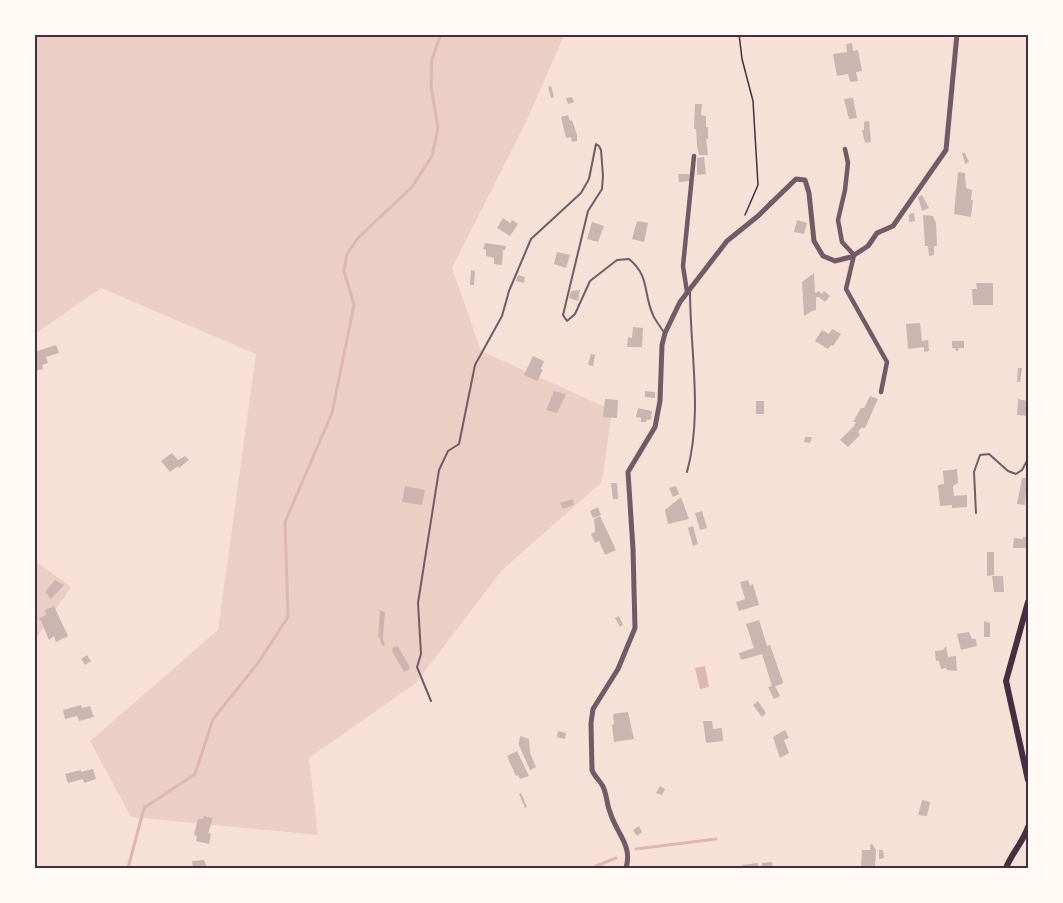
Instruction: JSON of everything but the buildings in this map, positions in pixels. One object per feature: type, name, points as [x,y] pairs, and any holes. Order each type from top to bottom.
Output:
[{"type":"main road","points":[[1029,602],[1006,681],[1029,780]]},
{"type":"main road","points":[[1006,868],[1029,827]]},
{"type":"street","points":[[626,868],[629,854],[627,845],[610,813],[604,787],[594,777],[592,770],[591,723],[593,709],[618,669],[635,628],[628,472],[655,427],[660,401],[662,345],[665,333],[689,290],[727,241],[759,216],[796,178],[806,180],[814,241],[816,248],[823,256],[835,261],[854,255],[868,246],[877,233],[893,226],[946,150],[957,34]]},
{"type":"street","points":[[845,149],[848,163],[838,220],[842,242],[854,255]]},
{"type":"street","points":[[689,290],[683,266],[694,156]]},
{"type":"street","points":[[854,255],[846,289],[887,362],[881,392]]},
{"type":"lane","points":[[431,701],[417,668],[421,654],[418,603],[440,470],[448,452],[459,444],[475,366],[502,316],[509,291],[531,239],[581,193],[590,179],[596,144],[601,150],[602,189],[588,211],[563,315],[567,321],[575,314],[590,281],[617,260],[628,259],[639,266],[646,282],[652,314],[665,333]]},
{"type":"lane","points":[[687,472],[692,457],[694,432],[689,290]]},
{"type":"lane","points":[[976,513],[974,472],[980,455],[989,453],[1008,471],[1016,474],[1022,470],[1029,459]]},
{"type":"path","points":[[739,34],[742,59],[753,101],[758,185],[746,214],[740,220]]},
{"type":"shaded area","points":[[35,35],[564,35],[527,120],[452,268],[481,351],[612,410],[602,482],[502,570],[416,683],[309,758],[318,835],[131,817],[90,741],[218,630],[256,354],[101,288],[35,334]]},
{"type":"shaded area","points":[[35,561],[71,587],[35,640]]},
{"type":"shaded area","points":[[705,666],[709,687],[700,689],[695,668]]},
{"type":"waterway","points":[[128,868],[144,808],[195,774],[213,719],[258,663],[288,617],[285,522],[332,413],[354,305],[344,271],[347,254],[358,238],[412,187],[432,156],[438,128],[431,86],[432,59],[441,34]]},
{"type":"waterway","points":[[636,849],[716,839]]},
{"type":"waterway","points":[[596,866],[616,858]]}]
